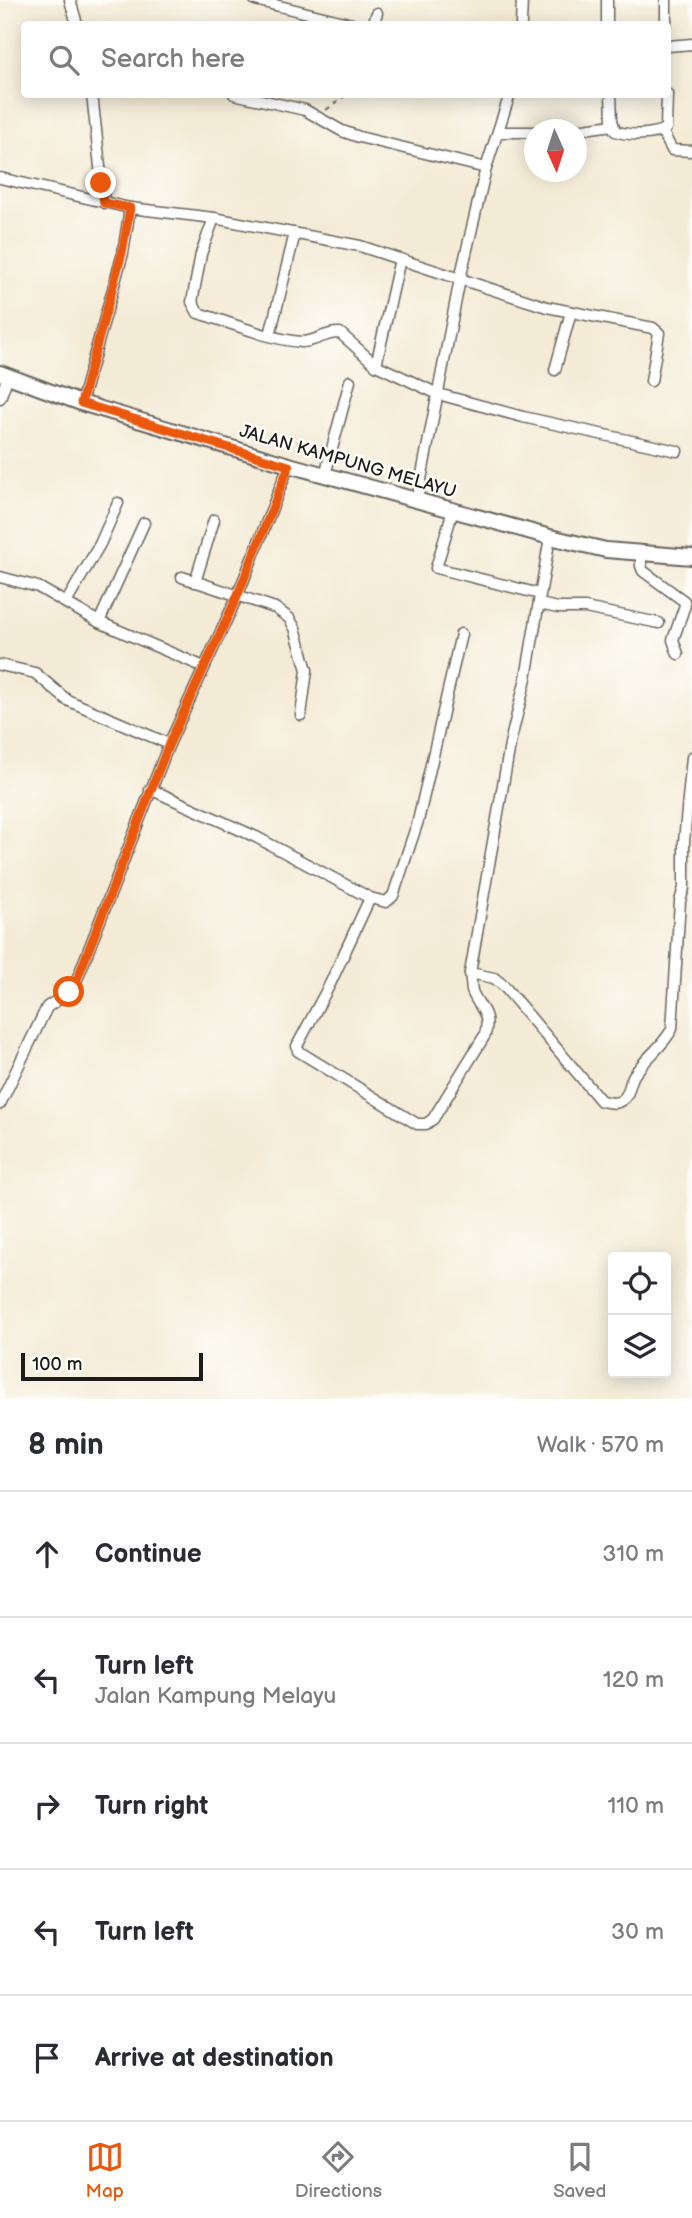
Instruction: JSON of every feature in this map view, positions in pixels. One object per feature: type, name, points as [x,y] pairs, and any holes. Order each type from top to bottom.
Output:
[{"type":"main road","name":"JALAN KAMPUNG MELAYU","points":[[4,375],[81,403],[289,466],[551,537],[606,550],[692,557]]},
{"type":"street","points":[[70,0],[76,21]]},
{"type":"street","points":[[256,0],[340,21]]},
{"type":"street","points":[[521,21],[522,0]]},
{"type":"street","points":[[607,0],[607,21]]},
{"type":"street","points":[[666,0],[666,21]]},
{"type":"street","points":[[374,21],[377,13]]},
{"type":"street","points":[[671,46],[692,44]]},
{"type":"street","points":[[92,98],[104,203]]},
{"type":"street","points":[[253,98],[297,107],[349,134],[486,168]]},
{"type":"street","points":[[417,500],[460,279],[486,168],[509,98]]},
{"type":"street","points":[[611,98],[615,131],[662,131]]},
{"type":"street","points":[[662,131],[667,123],[667,98]]},
{"type":"street","points":[[587,129],[613,125]]},
{"type":"street","points":[[662,131],[672,150],[692,151]]},
{"type":"street","points":[[499,132],[524,132]]},
{"type":"street","points":[[0,178],[130,208],[214,218],[360,246],[547,307],[653,328],[659,333],[659,341],[651,381]]},
{"type":"street","points":[[81,403],[122,253],[130,208]]},
{"type":"street","points":[[214,218],[201,254],[192,302],[198,313],[303,342],[333,332],[340,333],[376,365],[438,394],[523,417],[677,451]]},
{"type":"street","points":[[270,335],[295,233]]},
{"type":"street","points":[[376,365],[400,259]]},
{"type":"street","points":[[555,370],[571,312]]},
{"type":"street","points":[[0,398],[4,375]]},
{"type":"street","points":[[325,475],[351,381]]},
{"type":"street","points":[[0,1104],[47,1007],[69,992],[78,977],[150,789],[237,597],[289,466]]},
{"type":"street","points":[[66,603],[100,544],[118,503]]},
{"type":"street","points":[[453,510],[436,568],[539,599],[558,608],[585,608],[659,623]]},
{"type":"street","points":[[195,582],[214,520]]},
{"type":"street","points":[[99,622],[144,523]]},
{"type":"street","points":[[370,898],[330,984],[297,1046],[300,1054],[418,1124],[426,1124],[433,1119],[485,1035],[487,1018],[473,993],[470,973],[511,738],[526,678],[551,537]]},
{"type":"street","points":[[641,553],[640,566],[643,571],[684,601],[673,640],[678,654]]},
{"type":"street","points":[[0,577],[38,587],[99,622],[204,667]]},
{"type":"street","points":[[182,577],[275,608],[289,618],[295,628],[307,670],[301,715]]},
{"type":"street","points":[[150,789],[256,837],[370,898],[386,902],[393,896],[418,821],[461,634]]},
{"type":"street","points":[[0,665],[35,673],[66,700],[169,744]]},
{"type":"street","points":[[470,973],[494,978],[503,985],[601,1101],[620,1102],[627,1096],[633,1077],[665,1042],[673,1028],[692,757]]},
{"type":"path","points":[[317,117],[343,98]]},
{"type":"route","points":[[69,992],[78,977],[169,744],[237,597],[289,466],[81,403],[122,253],[130,208],[104,203],[101,183]]}]
